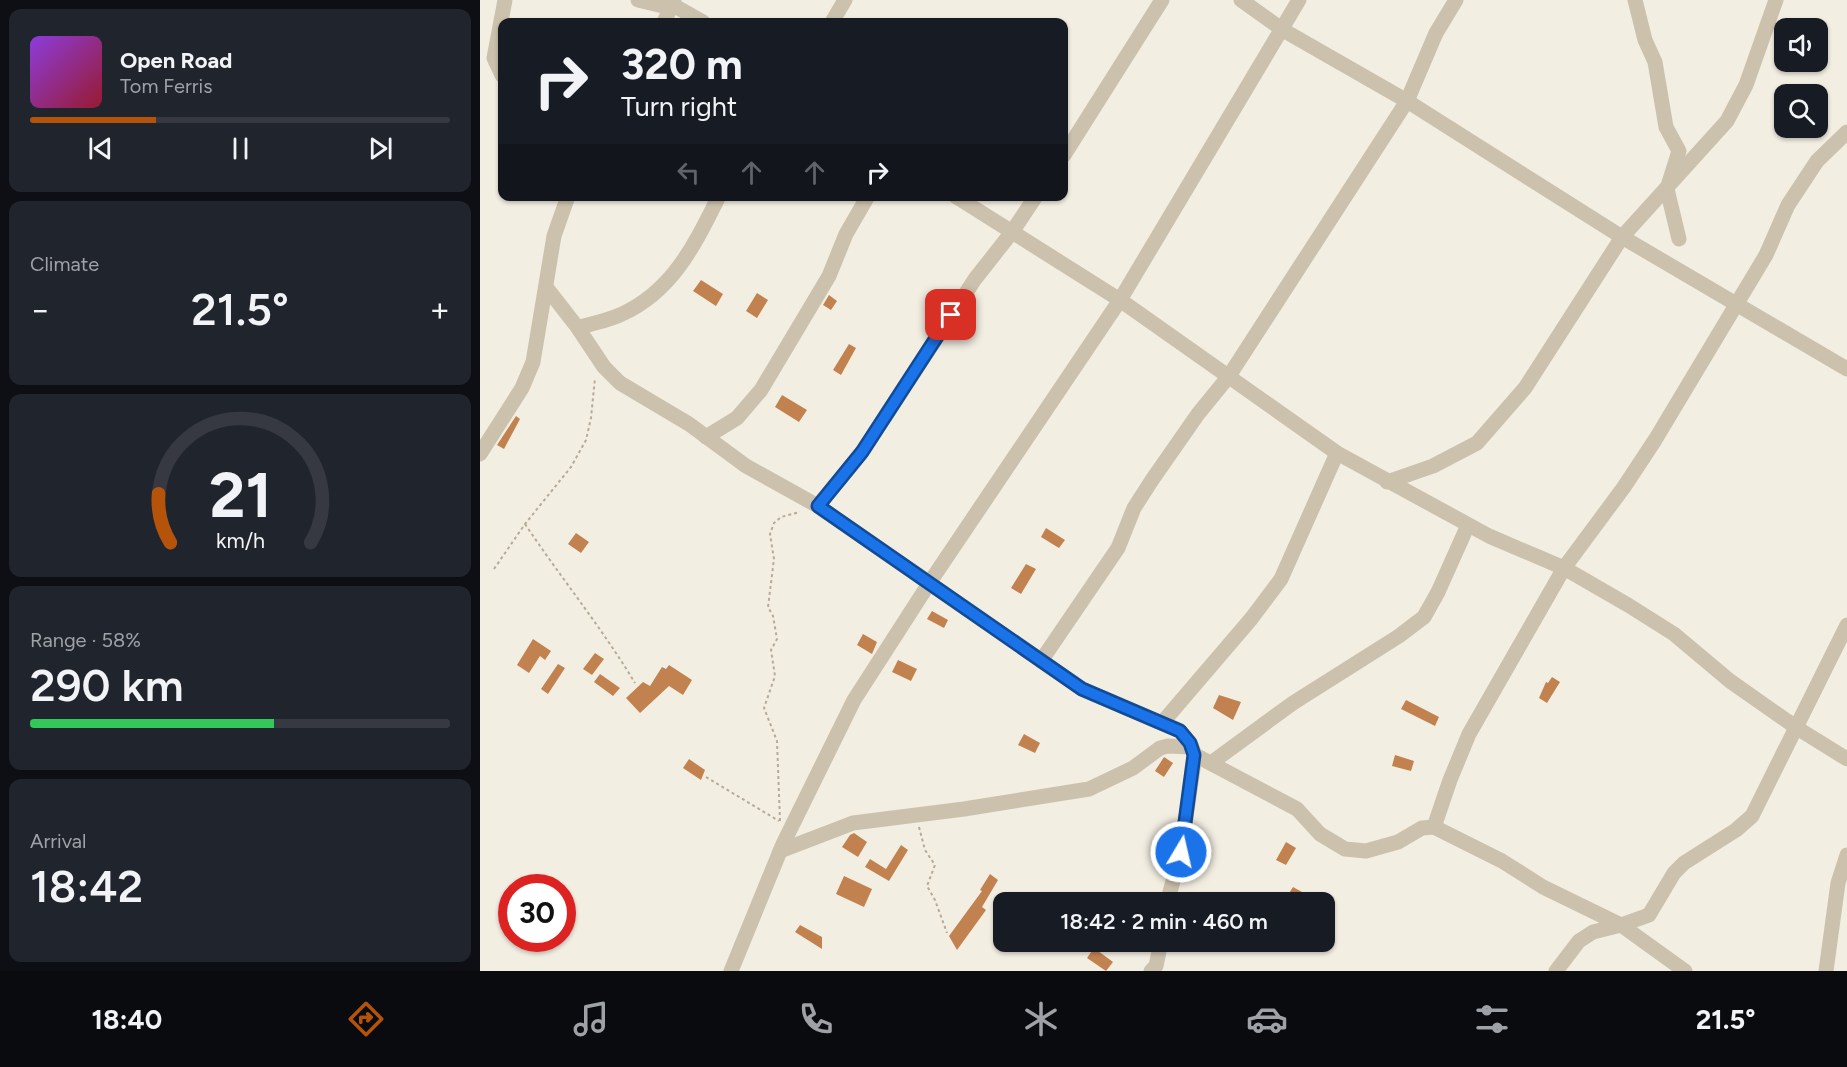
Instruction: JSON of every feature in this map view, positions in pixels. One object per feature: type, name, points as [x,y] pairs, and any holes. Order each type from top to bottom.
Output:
[{"type":"street","points":[[502,18],[505,0]]},
{"type":"street","points":[[638,0],[663,6],[672,2]]},
{"type":"street","points":[[834,18],[845,0]]},
{"type":"street","points":[[1068,149],[1162,0]]},
{"type":"street","points":[[1241,0],[1283,30],[1407,101],[1622,237],[1847,369]]},
{"type":"street","points":[[731,971],[780,851],[854,700],[930,582],[1120,300],[1299,0]]},
{"type":"street","points":[[1041,661],[1118,548],[1134,508],[1152,480],[1198,414],[1229,376],[1407,101],[1436,33],[1456,0]]},
{"type":"street","points":[[1635,0],[1645,40],[1655,62],[1666,127],[1679,151],[1667,189],[1679,239]]},
{"type":"street","points":[[1387,482],[1433,466],[1477,443],[1525,388],[1622,237],[1727,121],[1746,85],[1776,0]]},
{"type":"street","points":[[666,18],[672,2]]},
{"type":"street","points":[[672,2],[697,18]]},
{"type":"street","points":[[498,41],[495,58],[498,65]]},
{"type":"street","points":[[1434,827],[1469,734],[1564,568],[1624,488],[1655,440],[1767,255],[1788,205],[1817,161],[1847,132]]},
{"type":"street","points":[[559,201],[562,212]]},
{"type":"street","points":[[480,454],[522,388],[533,362],[554,236],[566,201]]},
{"type":"street","points":[[578,328],[621,315],[650,298],[672,278],[699,237],[717,201]]},
{"type":"street","points":[[706,437],[737,418],[761,390],[829,276],[846,234],[865,201]]},
{"type":"street","points":[[964,201],[1120,300],[1337,453],[1468,525],[1564,568],[1629,605],[1674,634],[1730,681],[1797,728],[1847,759]]},
{"type":"street","points":[[818,506],[862,452],[975,279],[1012,232],[1033,201]]},
{"type":"street","points":[[546,287],[578,328],[604,367],[620,383],[706,437],[746,466],[818,506],[1082,689],[1180,731],[1193,751],[1181,852],[1170,892]]},
{"type":"street","points":[[1162,723],[1251,620],[1281,579],[1337,453]]},
{"type":"street","points":[[1211,763],[1293,703],[1399,636],[1424,617],[1438,592],[1468,525]]},
{"type":"street","points":[[1557,971],[1579,941],[1593,932],[1649,915],[1674,873],[1684,863],[1736,830],[1752,816],[1847,626]]},
{"type":"street","points":[[780,851],[853,823],[1075,793],[1089,789],[1133,768],[1160,748],[1168,746],[1193,751],[1297,810],[1320,834],[1346,849],[1366,851],[1398,842],[1422,828],[1434,827],[1502,861],[1543,887],[1621,925],[1685,971]]},
{"type":"street","points":[[1826,971],[1838,883],[1847,855]]},
{"type":"street","points":[[1151,971],[1158,960],[1159,952]]},
{"type":"path","points":[[494,569],[525,524],[571,467],[586,440],[591,418],[594,373]]},
{"type":"path","points":[[706,777],[780,821],[777,741],[764,708],[775,676],[771,650],[777,639],[773,616],[768,607],[774,559],[770,534],[774,523],[781,517],[818,506]]},
{"type":"path","points":[[525,524],[561,578],[616,650],[636,683]]},
{"type":"path","points":[[915,815],[925,850],[935,865],[927,886],[935,900],[947,933]]},
{"type":"building","points":[[701,280],[723,294],[716,306],[693,291]]},
{"type":"building","points":[[757,293],[768,300],[757,318],[746,311]]},
{"type":"building","points":[[829,295],[837,301],[831,310],[823,305]]},
{"type":"building","points":[[849,344],[856,348],[841,375],[833,370]]},
{"type":"building","points":[[782,395],[807,410],[799,422],[775,407]]},
{"type":"building","points":[[516,416],[520,419],[504,449],[497,445]]},
{"type":"building","points":[[1046,528],[1065,540],[1059,548],[1041,537]]},
{"type":"building","points":[[576,533],[589,542],[581,553],[568,544]]},
{"type":"building","points":[[1026,564],[1036,569],[1021,594],[1011,588]]},
{"type":"building","points":[[932,611],[948,620],[944,628],[927,619]]},
{"type":"building","points":[[863,634],[877,642],[872,654],[857,645]]},
{"type":"building","points":[[533,639],[551,651],[545,660],[540,656],[529,673],[517,665]]},
{"type":"building","points":[[595,653],[604,659],[592,675],[583,669]]},
{"type":"building","points":[[898,660],[917,669],[911,681],[892,672]]},
{"type":"building","points":[[558,664],[565,668],[548,694],[541,689]]},
{"type":"building","points":[[669,665],[692,680],[683,695],[669,686],[640,713],[626,698],[643,682],[650,686],[662,667],[666,669]]},
{"type":"building","points":[[600,674],[620,688],[613,696],[594,682]]},
{"type":"building","points":[[1552,677],[1560,682],[1547,703],[1539,698],[1546,682],[1548,683]]},
{"type":"building","points":[[1219,695],[1241,702],[1233,720],[1213,708]]},
{"type":"building","points":[[1406,700],[1439,717],[1435,726],[1401,709]]},
{"type":"building","points":[[1024,734],[1040,743],[1035,753],[1018,745]]},
{"type":"building","points":[[1395,755],[1414,761],[1411,771],[1392,766]]},
{"type":"building","points":[[1164,757],[1173,763],[1164,777],[1155,771]]},
{"type":"building","points":[[689,759],[705,770],[701,780],[683,768]]},
{"type":"building","points":[[854,833],[867,842],[858,857],[842,847]]},
{"type":"building","points":[[1286,842],[1296,848],[1286,865],[1276,860]]},
{"type":"building","points":[[901,845],[908,850],[889,881],[865,867],[870,859],[886,869]]},
{"type":"building","points":[[990,874],[998,880],[982,907],[986,910],[957,950],[949,936],[982,891],[980,890]]},
{"type":"building","points":[[844,876],[872,889],[864,907],[836,894]]},
{"type":"building","points":[[1293,887],[1302,892],[1290,892]]},
{"type":"building","points":[[800,925],[822,937],[822,949],[795,932]]},
{"type":"building","points":[[1091,952],[1099,952],[1113,962],[1106,971],[1087,958]]},
{"type":"route","points":[[951,315],[862,452],[818,506],[1082,689],[1180,731],[1190,743],[1194,755],[1181,852]]}]
